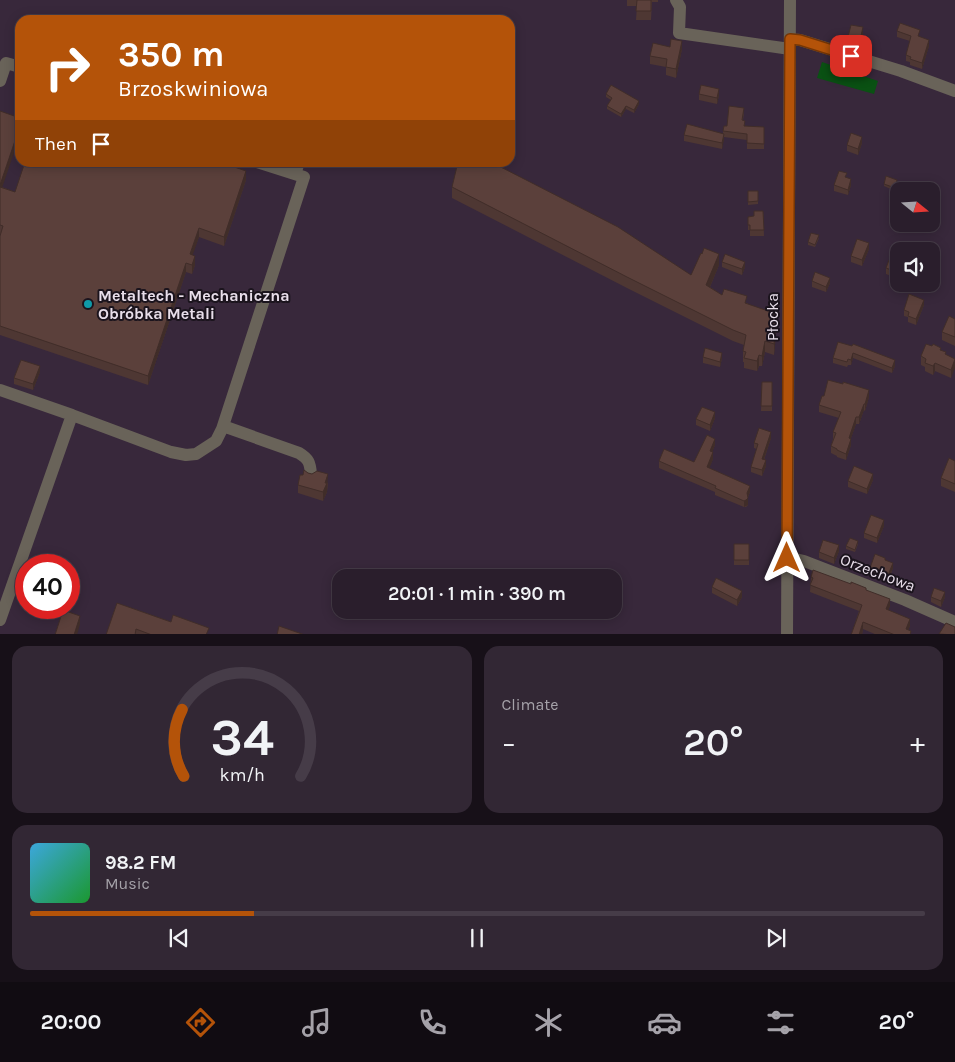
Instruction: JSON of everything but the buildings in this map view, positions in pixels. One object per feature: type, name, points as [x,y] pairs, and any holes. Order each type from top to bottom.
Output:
[{"type":"street","points":[[676,0],[680,6],[678,38],[790,44],[800,40],[901,71],[955,91]]},
{"type":"street","name":"Płocka","points":[[787,634],[790,0]]},
{"type":"street","points":[[0,80],[6,63],[15,66]]},
{"type":"street","points":[[0,390],[171,452],[186,455],[196,454],[216,441],[223,426],[304,177],[297,168]]},
{"type":"street","points":[[0,620],[72,415]]},
{"type":"street","points":[[223,426],[299,453],[310,464],[311,474]]},
{"type":"street","name":"Orzechowa","points":[[787,558],[804,561],[905,600],[955,622]]},
{"type":"green space","points":[[822,62],[878,81],[874,94],[817,78]]},
{"type":"place","name":"Metaltech - Mechaniczna Obróbka Metali","points":[[88,304]]},
{"type":"route","points":[[787,558],[790,39],[800,40],[851,56]]}]
